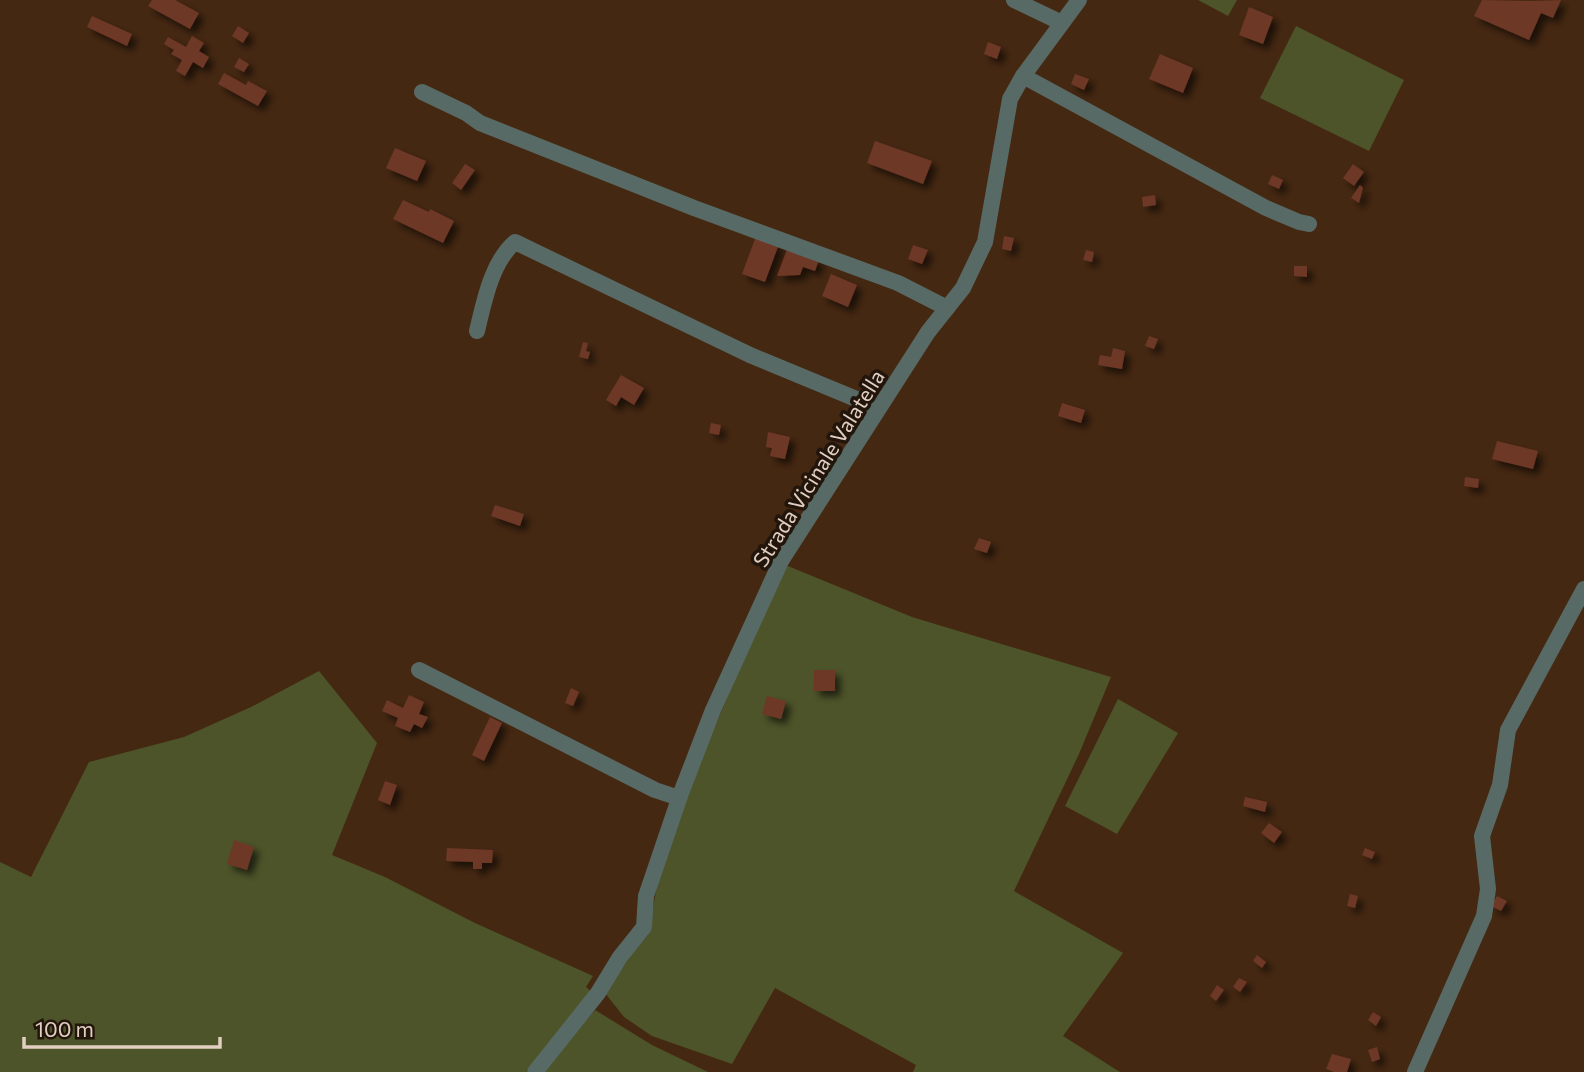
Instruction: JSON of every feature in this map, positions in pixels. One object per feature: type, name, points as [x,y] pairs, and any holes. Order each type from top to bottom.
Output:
[{"type":"street","points":[[1014,0],[1062,23]]},
{"type":"street","name":"Strada Vicinale Valatella","points":[[535,1072],[598,993],[620,957],[644,927],[646,896],[679,798],[713,710],[781,561],[878,408],[947,308],[964,288],[985,242],[1010,99],[1023,76],[1079,0]]},
{"type":"street","points":[[1023,76],[1266,208],[1309,224]]},
{"type":"street","points":[[422,92],[466,113],[480,123],[694,208],[898,283],[947,308]]},
{"type":"street","points":[[477,331],[490,283],[503,256],[515,242],[750,355],[878,408]]},
{"type":"street","points":[[1415,1072],[1484,916],[1488,889],[1482,836],[1500,785],[1508,730],[1584,589]]},
{"type":"street","points":[[419,670],[656,790],[679,798]]},
{"type":"green space","points":[[1198,0],[1237,0],[1228,16]]},
{"type":"green space","points":[[1296,26],[1404,80],[1369,151],[1260,98]]},
{"type":"green space","points":[[783,564],[912,617],[1111,677],[1079,754],[1014,891],[1123,953],[1063,1036],[1120,1072],[913,1072],[916,1065],[775,988],[732,1064],[652,1036],[624,1017],[605,993],[648,935],[657,886],[686,796]]},
{"type":"green space","points":[[319,671],[377,743],[332,855],[385,877],[475,923],[593,976],[586,987],[592,992],[526,1072],[0,1072],[0,862],[31,877],[89,762],[184,737],[251,707]]},
{"type":"green space","points":[[1118,699],[1178,733],[1117,834],[1065,806]]},
{"type":"green space","points":[[595,1010],[652,1045],[708,1072],[541,1072]]},
{"type":"building","points":[[152,0],[175,0],[199,13],[190,29],[148,6]]},
{"type":"building","points":[[1482,0],[1561,0],[1553,18],[1541,13],[1529,40],[1474,16]]},
{"type":"building","points":[[1249,7],[1273,17],[1263,44],[1239,35]]},
{"type":"building","points":[[92,16],[132,34],[127,46],[87,27]]},
{"type":"building","points":[[238,26],[249,33],[243,43],[232,36]]},
{"type":"building","points":[[192,36],[204,43],[199,51],[209,57],[203,68],[193,62],[185,76],[176,71],[182,60],[171,54],[174,50],[164,44],[168,37],[186,47]]},
{"type":"building","points":[[988,42],[1001,47],[997,59],[984,54]]},
{"type":"building","points":[[1160,54],[1193,68],[1183,93],[1149,79]]},
{"type":"building","points":[[239,58],[249,64],[244,72],[234,67]]},
{"type":"building","points":[[224,73],[246,85],[248,81],[267,91],[258,106],[218,84]]},
{"type":"building","points":[[1075,74],[1089,79],[1084,90],[1071,84]]},
{"type":"building","points":[[875,141],[932,161],[923,184],[867,163]]},
{"type":"building","points":[[395,148],[426,161],[417,181],[386,168]]},
{"type":"building","points":[[465,164],[475,170],[461,190],[452,183]]},
{"type":"building","points":[[1353,164],[1364,172],[1354,186],[1343,178]]},
{"type":"building","points":[[1272,175],[1283,180],[1279,189],[1268,184]]},
{"type":"building","points":[[1360,185],[1363,188],[1359,203],[1351,198]]},
{"type":"building","points":[[1155,195],[1156,205],[1143,207],[1142,197]]},
{"type":"building","points":[[403,200],[454,221],[443,243],[393,219]]},
{"type":"building","points":[[756,236],[779,244],[765,282],[742,274]]},
{"type":"building","points":[[1004,236],[1014,238],[1011,251],[1002,249]]},
{"type":"building","points":[[913,245],[928,250],[922,264],[908,259]]},
{"type":"building","points":[[788,247],[819,260],[815,271],[803,267],[800,275],[777,276]]},
{"type":"building","points":[[1086,250],[1094,252],[1092,262],[1083,260]]},
{"type":"building","points":[[1294,266],[1307,266],[1307,277],[1294,276]]},
{"type":"building","points":[[831,274],[857,285],[848,307],[822,296]]},
{"type":"building","points":[[1149,336],[1158,339],[1154,349],[1145,346]]},
{"type":"building","points":[[583,342],[588,343],[588,359],[579,357]]},
{"type":"building","points":[[1113,348],[1125,351],[1122,369],[1098,365],[1100,355],[1111,357]]},
{"type":"building","points":[[621,375],[644,388],[634,405],[621,397],[616,406],[606,400]]},
{"type":"building","points":[[1062,403],[1085,410],[1081,423],[1058,416]]},
{"type":"building","points":[[711,423],[721,425],[719,435],[709,433]]},
{"type":"building","points":[[768,432],[790,437],[785,459],[770,456],[772,448],[766,447]]},
{"type":"building","points":[[1497,441],[1538,451],[1533,469],[1492,459]]},
{"type":"building","points":[[1465,477],[1479,479],[1478,488],[1464,486]]},
{"type":"building","points":[[495,505],[524,514],[520,526],[491,516]]},
{"type":"building","points":[[979,538],[991,542],[987,553],[974,549]]},
{"type":"building","points":[[814,670],[835,670],[835,691],[814,691]]},
{"type":"building","points":[[571,688],[579,692],[573,706],[565,703]]},
{"type":"building","points":[[409,695],[424,702],[419,714],[428,717],[422,728],[414,724],[410,732],[395,726],[398,718],[382,711],[387,700],[403,708]]},
{"type":"building","points":[[767,696],[786,701],[781,719],[762,714]]},
{"type":"building","points":[[490,717],[502,723],[484,761],[472,755]]},
{"type":"building","points":[[385,781],[397,785],[390,805],[378,800]]},
{"type":"building","points":[[1245,797],[1267,802],[1265,812],[1243,806]]},
{"type":"building","points":[[1269,823],[1282,832],[1274,843],[1261,833]]},
{"type":"building","points":[[234,840],[254,847],[247,870],[227,864]]},
{"type":"building","points":[[447,848],[493,850],[492,863],[482,863],[482,869],[473,869],[473,862],[446,861]]},
{"type":"building","points":[[1365,848],[1375,852],[1372,859],[1362,855]]},
{"type":"building","points":[[1350,894],[1358,896],[1355,908],[1347,906]]},
{"type":"building","points":[[1497,896],[1507,901],[1501,911],[1491,906]]},
{"type":"building","points":[[1257,955],[1266,962],[1262,968],[1253,961]]},
{"type":"building","points":[[1239,978],[1247,982],[1240,992],[1233,987]]},
{"type":"building","points":[[1217,985],[1224,990],[1216,1001],[1210,996]]},
{"type":"building","points":[[1373,1012],[1381,1017],[1376,1026],[1368,1020]]},
{"type":"building","points":[[1377,1047],[1380,1059],[1372,1062],[1368,1050]]},
{"type":"building","points":[[1332,1054],[1351,1059],[1347,1072],[1326,1069]]}]
